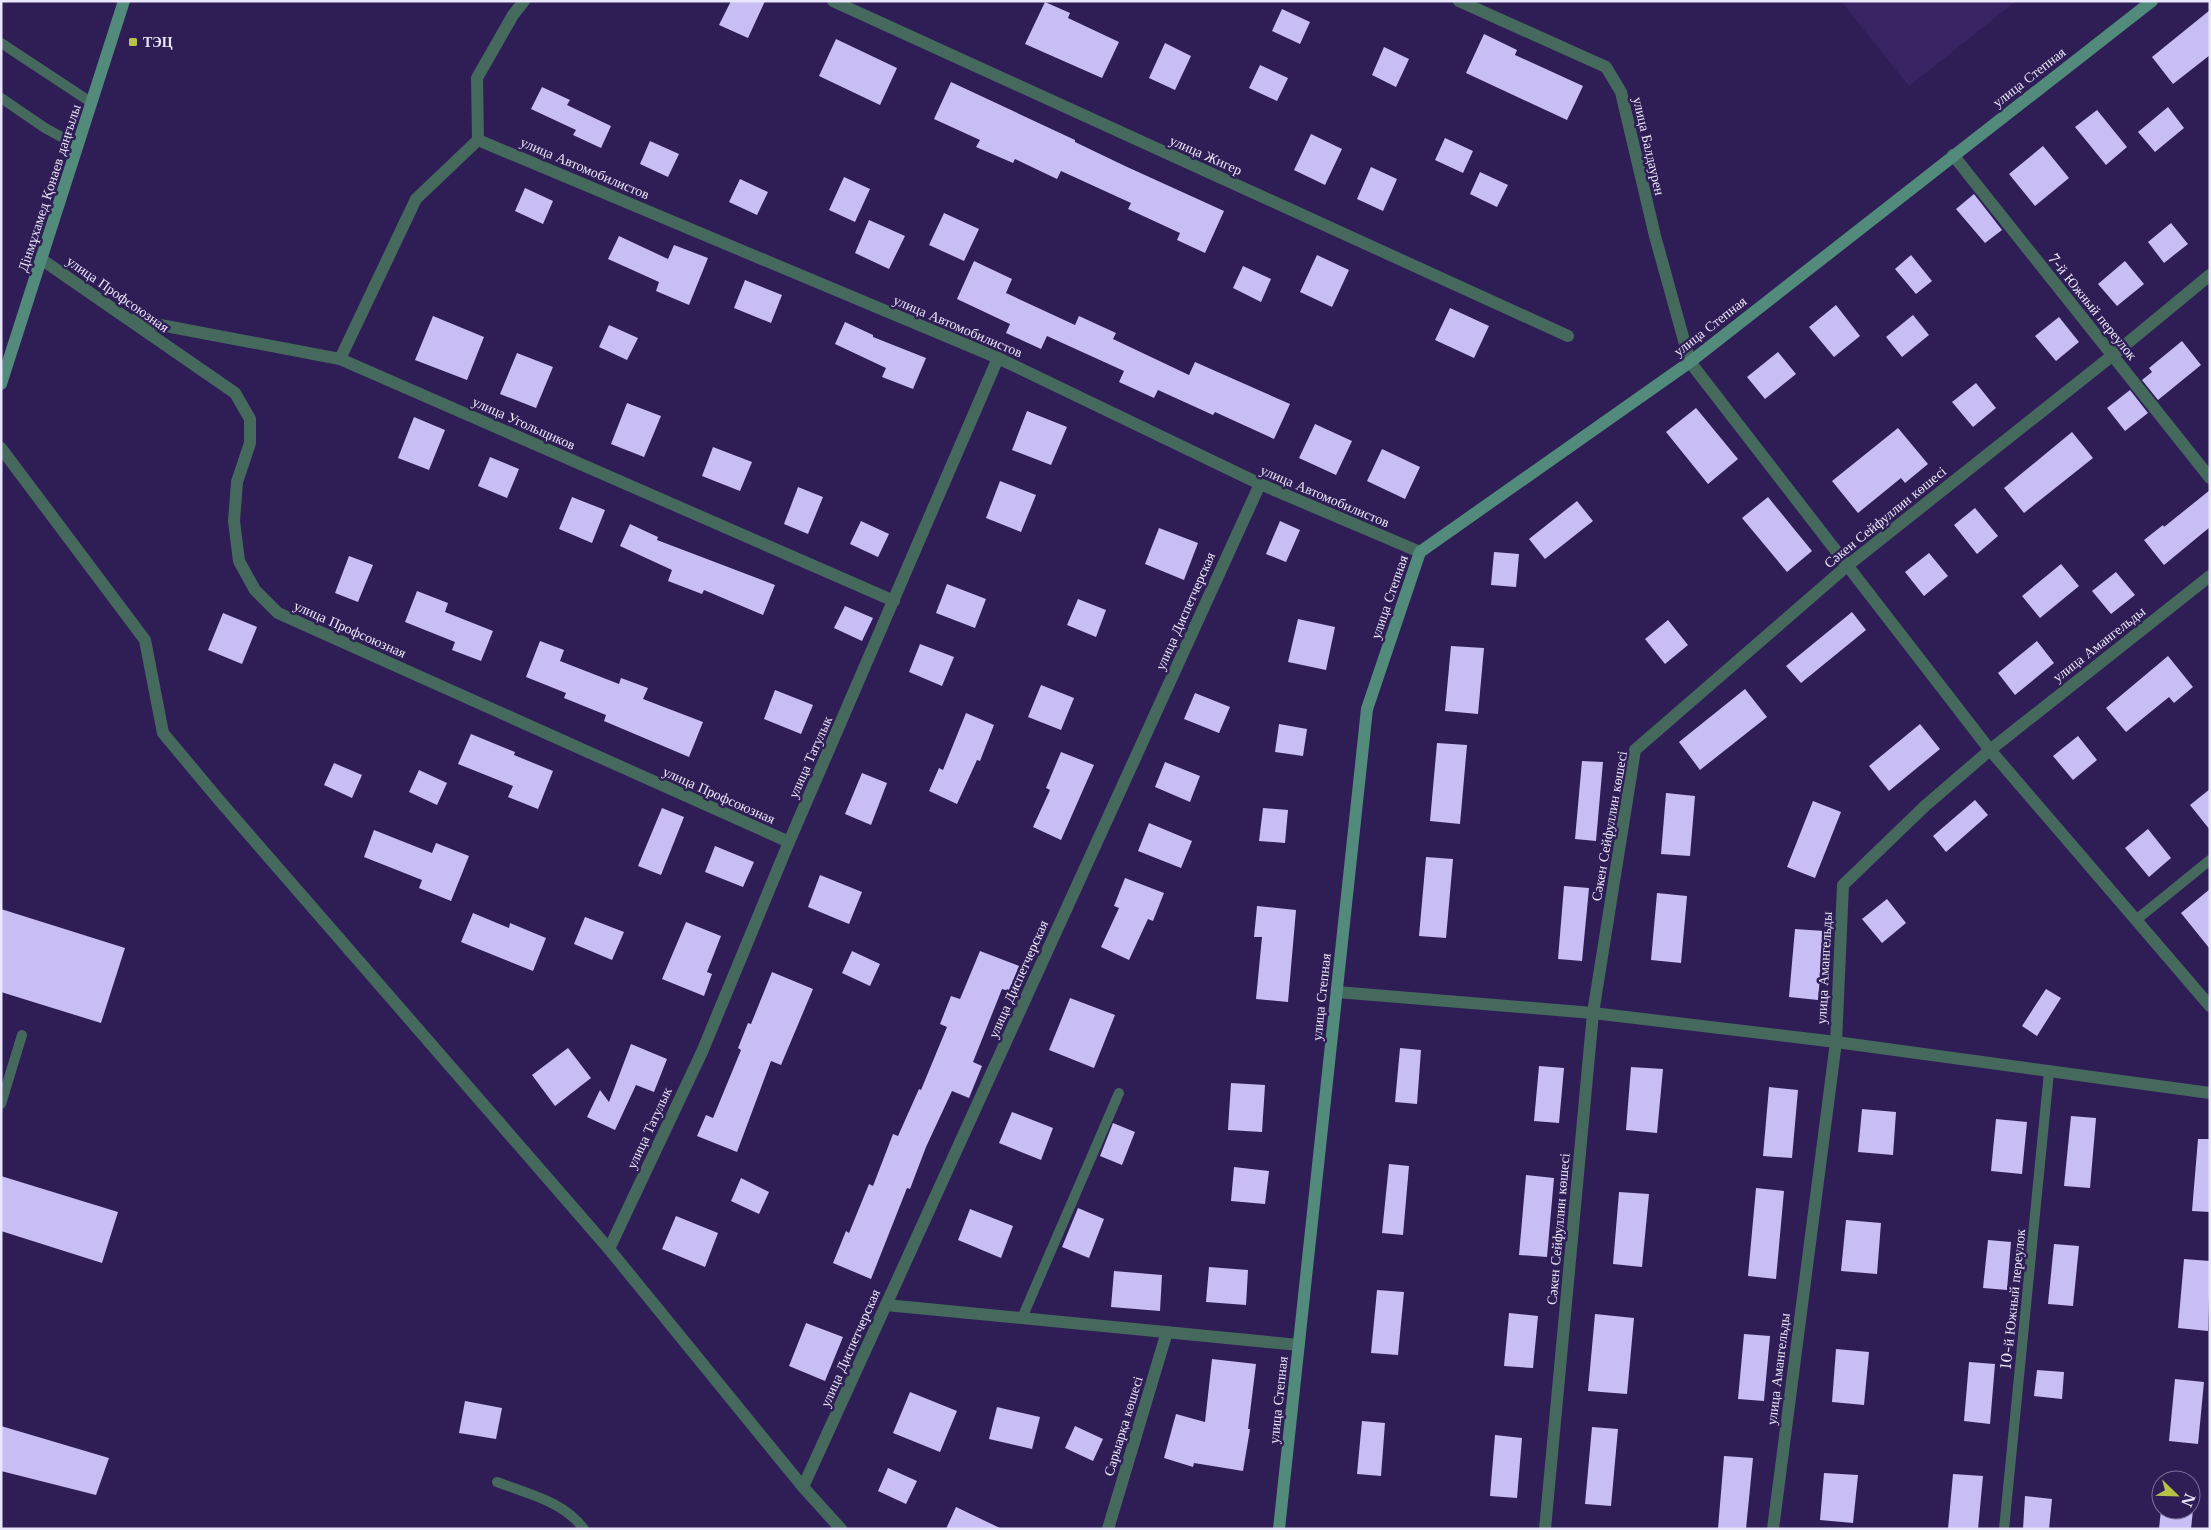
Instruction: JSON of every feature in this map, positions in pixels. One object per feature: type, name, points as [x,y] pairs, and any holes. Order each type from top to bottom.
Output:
[{"type":"street","name":"Дінмұхамед Қонаев даңғылы","points":[[1,384],[124,1]]},
{"type":"street","points":[[340,359],[416,199],[478,140],[477,78],[513,15],[524,1]]},
{"type":"street","name":"улица Жигер","points":[[832,1],[1568,336]]},
{"type":"street","name":"улица Балдаурен","points":[[1459,1],[1606,67],[1621,92],[1655,236],[1690,362]]},
{"type":"street","name":"улица Степная","points":[[1282,1528],[1299,1345],[1367,709],[1420,552],[1690,362],[2152,1]]},
{"type":"street","name":"улица Автомобилистов","points":[[478,140],[998,358],[1260,484],[1420,552]]},
{"type":"street","name":"7-й Южный переулок","points":[[1953,155],[2210,478]]},
{"type":"street","name":"улица Профсоюзная","points":[[41,259],[234,393],[250,419],[250,443],[237,482],[234,521],[239,561],[255,590],[278,613],[789,842]]},
{"type":"street","name":"Сәкен Сейфуллин көшесі","points":[[1545,1529],[1593,1013],[1635,750],[1847,566],[2113,355],[2210,275]]},
{"type":"street","name":"улица Угольщиков","points":[[128,319],[340,359],[894,601]]},
{"type":"street","name":"улица Татулык","points":[[609,1248],[702,1052],[789,842],[998,358]]},
{"type":"street","points":[[1690,362],[1990,750],[2210,1006]]},
{"type":"street","points":[[1,448],[145,640],[163,733],[609,1248],[803,1487],[841,1529]]},
{"type":"street","name":"улица Диспетчерская","points":[[803,1487],[1260,484]]},
{"type":"street","name":"улица Амангельды","points":[[1773,1529],[1836,1042],[1843,885],[1925,806],[1990,750],[2210,576]]},
{"type":"street","points":[[1337,992],[1593,1013],[1836,1042],[2210,1093]]},
{"type":"street","points":[[886,1305],[1299,1345]]},
{"type":"street","name":"Сарыарқа көшесі","points":[[1108,1529],[1167,1332]]},
{"type":"lane","points":[[1,43],[92,103]]},
{"type":"lane","points":[[1,98],[45,128],[78,146]]},
{"type":"lane","points":[[2136,920],[2210,860]]},
{"type":"lane","points":[[1,1104],[22,1035]]},
{"type":"lane","name":"10-й Южный переулок","points":[[2004,1529],[2049,1072]]},
{"type":"lane","points":[[1022,1318],[1119,1093]]},
{"type":"lane","points":[[497,1482],[554,1503],[576,1518],[584,1529]]},
{"type":"shaded area","points":[[1841,1],[2016,1],[1909,86]]},
{"type":"building","points":[[731,1],[765,1],[748,38],[719,25]]},
{"type":"building","points":[[1045,2],[1070,13],[1068,18],[1119,42],[1102,78],[1025,44]]},
{"type":"building","points":[[1282,9],[1310,22],[1300,44],[1272,31]]},
{"type":"building","points":[[2210,10],[2210,55],[2173,84],[2152,57]]},
{"type":"building","points":[[1484,34],[1517,50],[1515,55],[1583,86],[1567,120],[1466,73]]},
{"type":"building","points":[[836,39],[897,68],[880,105],[819,76]]},
{"type":"building","points":[[1165,43],[1191,56],[1175,90],[1149,78]]},
{"type":"building","points":[[1384,47],[1409,59],[1396,87],[1372,75]]},
{"type":"building","points":[[1260,65],[1288,78],[1277,101],[1249,88]]},
{"type":"building","points":[[951,82],[1075,140],[1075,142],[1125,166],[1224,211],[1205,253],[1177,240],[1180,233],[1128,209],[1131,203],[1061,171],[1057,179],[1015,159],[1013,163],[976,147],[980,140],[934,119]]},
{"type":"building","points":[[542,87],[570,100],[567,105],[611,126],[601,148],[573,135],[576,130],[531,109]]},
{"type":"building","points":[[2168,107],[2184,128],[2155,152],[2138,132]]},
{"type":"building","points":[[2097,110],[2127,147],[2106,165],[2075,127]]},
{"type":"building","points":[[1311,134],[1342,149],[1325,185],[1294,170]]},
{"type":"building","points":[[1445,138],[1473,151],[1463,173],[1435,160]]},
{"type":"building","points":[[650,141],[679,154],[668,177],[640,164]]},
{"type":"building","points":[[2043,146],[2069,178],[2035,206],[2009,174]]},
{"type":"building","points":[[1371,167],[1397,179],[1383,211],[1357,199]]},
{"type":"building","points":[[1480,172],[1508,185],[1497,207],[1470,194]]},
{"type":"building","points":[[844,177],[870,189],[855,222],[829,210]]},
{"type":"building","points":[[740,179],[768,192],[757,215],[729,202]]},
{"type":"building","points":[[525,188],[553,201],[543,224],[515,211]]},
{"type":"building","points":[[1974,194],[2002,230],[1985,243],[1956,209]]},
{"type":"building","points":[[944,213],[979,229],[964,261],[929,245]]},
{"type":"building","points":[[869,220],[905,236],[889,269],[855,253]]},
{"type":"building","points":[[2171,223],[2188,244],[2164,263],[2148,242]]},
{"type":"building","points":[[619,236],[668,259],[674,245],[708,258],[689,305],[656,291],[659,282],[608,259]]},
{"type":"building","points":[[1317,255],[1349,270],[1332,307],[1300,292]]},
{"type":"building","points":[[1911,255],[1932,281],[1916,294],[1895,269]]},
{"type":"building","points":[[974,261],[1012,279],[1006,293],[1075,325],[1079,316],[1116,333],[1113,339],[1189,375],[1195,362],[1290,404],[1274,439],[1215,412],[1213,415],[1158,390],[1154,398],[1119,382],[1124,371],[1047,336],[1041,349],[1006,333],[1010,324],[957,299]]},
{"type":"building","points":[[2125,261],[2144,284],[2117,306],[2098,284]]},
{"type":"building","points":[[1243,266],[1271,279],[1261,302],[1233,288]]},
{"type":"building","points":[[745,280],[782,295],[771,323],[734,308]]},
{"type":"building","points":[[1836,305],[1860,336],[1834,357],[1809,327]]},
{"type":"building","points":[[1450,308],[1489,326],[1474,358],[1435,340]]},
{"type":"building","points":[[1913,315],[1929,335],[1902,357],[1886,337]]},
{"type":"building","points":[[433,316],[484,337],[467,380],[415,360]]},
{"type":"building","points":[[2059,317],[2079,342],[2056,361],[2035,336]]},
{"type":"building","points":[[845,322],[873,335],[873,337],[926,358],[913,389],[882,377],[886,368],[835,344]]},
{"type":"building","points":[[609,325],[638,338],[627,360],[599,347]]},
{"type":"building","points":[[2182,341],[2201,365],[2158,400],[2142,380],[2152,372],[2149,368]]},
{"type":"building","points":[[1778,352],[1796,374],[1765,399],[1747,377]]},
{"type":"building","points":[[517,353],[553,367],[536,408],[500,394]]},
{"type":"building","points":[[1976,383],[1996,408],[1973,427],[1952,402]]},
{"type":"building","points":[[2130,390],[2148,413],[2125,431],[2107,408]]},
{"type":"building","points":[[627,403],[661,416],[644,457],[611,444]]},
{"type":"building","points":[[1696,408],[1738,459],[1708,484],[1666,432]]},
{"type":"building","points":[[1027,411],[1067,427],[1051,465],[1012,450]]},
{"type":"building","points":[[414,417],[445,430],[429,470],[398,458]]},
{"type":"building","points":[[1315,424],[1352,441],[1336,475],[1299,458]]},
{"type":"building","points":[[1898,428],[1928,464],[1905,483],[1901,478],[1858,513],[1832,481]]},
{"type":"building","points":[[2072,432],[2093,458],[2024,513],[2004,488]]},
{"type":"building","points":[[713,447],[752,462],[740,491],[702,476]]},
{"type":"building","points":[[1382,449],[1420,467],[1405,499],[1367,481]]},
{"type":"building","points":[[490,457],[519,469],[507,498],[478,486]]},
{"type":"building","points":[[1000,481],[1036,495],[1021,532],[986,518]]},
{"type":"building","points":[[798,487],[823,497],[808,534],[784,524]]},
{"type":"building","points":[[2210,490],[2210,527],[2164,565],[2144,540],[2163,525],[2164,527]]},
{"type":"building","points":[[572,497],[605,510],[592,543],[559,529]]},
{"type":"building","points":[[1768,497],[1812,551],[1787,572],[1742,518]]},
{"type":"building","points":[[1577,501],[1593,521],[1545,559],[1529,539]]},
{"type":"building","points":[[1975,508],[1998,536],[1977,554],[1954,525]]},
{"type":"building","points":[[861,521],[889,534],[878,557],[850,544]]},
{"type":"building","points":[[1280,521],[1300,530],[1286,562],[1266,554]]},
{"type":"building","points":[[630,524],[658,537],[657,540],[775,585],[763,615],[704,590],[702,594],[668,581],[672,570],[620,546]]},
{"type":"building","points":[[1159,528],[1198,543],[1184,580],[1145,564]]},
{"type":"building","points":[[1494,552],[1519,554],[1516,587],[1491,585]]},
{"type":"building","points":[[1929,553],[1948,576],[1924,596],[1905,572]]},
{"type":"building","points":[[349,556],[373,565],[358,602],[335,593]]},
{"type":"building","points":[[2061,564],[2079,586],[2040,618],[2022,596]]},
{"type":"building","points":[[2116,572],[2135,595],[2111,614],[2092,591]]},
{"type":"building","points":[[947,584],[986,599],[975,628],[936,613]]},
{"type":"building","points":[[417,591],[448,603],[445,612],[493,631],[481,661],[452,650],[455,642],[405,622]]},
{"type":"building","points":[[1078,599],[1106,610],[1096,637],[1067,625]]},
{"type":"building","points":[[845,606],[873,618],[862,641],[834,628]]},
{"type":"building","points":[[1852,612],[1866,630],[1801,683],[1786,666]]},
{"type":"building","points":[[223,613],[257,627],[242,664],[208,650]]},
{"type":"building","points":[[1298,619],[1335,627],[1326,670],[1288,662]]},
{"type":"building","points":[[1668,620],[1688,645],[1665,664],[1645,639]]},
{"type":"building","points":[[540,641],[564,650],[560,661],[619,684],[621,678],[648,688],[643,699],[703,722],[689,757],[604,721],[606,715],[564,698],[566,693],[526,677]]},
{"type":"building","points":[[2037,641],[2054,663],[2015,695],[1998,673]]},
{"type":"building","points":[[920,644],[954,657],[942,686],[909,672]]},
{"type":"building","points":[[1451,646],[1484,648],[1478,714],[1445,711]]},
{"type":"building","points":[[2168,656],[2193,687],[2174,703],[2169,697],[2126,732],[2106,708]]},
{"type":"building","points":[[1041,685],[1074,698],[1061,730],[1028,717]]},
{"type":"building","points":[[1745,689],[1767,717],[1700,770],[1679,742]]},
{"type":"building","points":[[775,690],[813,705],[801,734],[764,719]]},
{"type":"building","points":[[1195,693],[1230,707],[1219,733],[1184,719]]},
{"type":"building","points":[[966,713],[994,725],[980,761],[977,760],[957,804],[929,791],[939,768],[943,770]]},
{"type":"building","points":[[1279,724],[1307,729],[1303,756],[1275,752]]},
{"type":"building","points":[[1920,724],[1940,749],[1889,791],[1869,766]]},
{"type":"building","points":[[471,734],[515,752],[514,755],[553,771],[538,809],[508,797],[513,786],[458,764]]},
{"type":"building","points":[[2078,736],[2097,760],[2073,780],[2053,756]]},
{"type":"building","points":[[1437,743],[1467,745],[1460,824],[1430,821]]},
{"type":"building","points":[[1061,752],[1094,765],[1061,840],[1033,827],[1050,790],[1046,788]]},
{"type":"building","points":[[1582,761],[1603,762],[1596,841],[1575,839]]},
{"type":"building","points":[[1165,762],[1200,776],[1190,802],[1155,787]]},
{"type":"building","points":[[334,763],[362,775],[352,798],[324,785]]},
{"type":"building","points":[[419,770],[447,783],[437,805],[409,792]]},
{"type":"building","points":[[862,773],[887,783],[871,825],[845,814]]},
{"type":"building","points":[[2210,789],[2210,830],[2190,805]]},
{"type":"building","points":[[1666,793],[1695,796],[1690,856],[1661,854]]},
{"type":"building","points":[[1975,800],[1988,815],[1946,852],[1933,836]]},
{"type":"building","points":[[1813,801],[1841,812],[1815,878],[1787,867]]},
{"type":"building","points":[[662,808],[684,817],[661,875],[638,866]]},
{"type":"building","points":[[1263,808],[1288,810],[1285,843],[1259,841]]},
{"type":"building","points":[[1149,823],[1192,841],[1181,868],[1138,851]]},
{"type":"building","points":[[2148,829],[2171,858],[2149,877],[2125,848]]},
{"type":"building","points":[[374,830],[432,853],[436,843],[469,856],[451,901],[419,888],[422,880],[364,857]]},
{"type":"building","points":[[715,846],[754,862],[743,887],[705,872]]},
{"type":"building","points":[[1426,857],[1453,859],[1446,938],[1419,936]]},
{"type":"building","points":[[820,875],[862,892],[849,924],[808,907]]},
{"type":"building","points":[[1125,878],[1164,893],[1153,921],[1148,919],[1129,960],[1101,947],[1119,908],[1114,906]]},
{"type":"building","points":[[1564,886],[1589,888],[1582,961],[1558,959]]},
{"type":"building","points":[[2210,889],[2210,949],[2181,913]]},
{"type":"building","points":[[1657,893],[1687,896],[1681,963],[1651,960]]},
{"type":"building","points":[[1887,899],[1906,923],[1882,943],[1862,919]]},
{"type":"building","points":[[1257,906],[1296,910],[1288,1002],[1256,999],[1262,937],[1254,937]]},
{"type":"building","points":[[1,909],[125,948],[101,1023],[1,992]]},
{"type":"building","points":[[473,913],[509,928],[510,923],[546,938],[533,971],[461,942]]},
{"type":"building","points":[[585,917],[624,932],[612,960],[574,944]]},
{"type":"building","points":[[686,922],[721,936],[707,972],[712,974],[704,996],[662,979]]},
{"type":"building","points":[[1795,929],[1824,931],[1818,1000],[1789,997]]},
{"type":"building","points":[[852,951],[880,964],[870,986],[842,973]]},
{"type":"building","points":[[980,951],[1019,966],[1009,991],[1002,989],[973,1062],[982,1066],[969,1098],[952,1091],[926,1147],[910,1189],[907,1188],[871,1279],[833,1263],[846,1231],[849,1233],[869,1184],[873,1186],[893,1134],[898,1136],[919,1089],[921,1090],[947,1027],[940,1024],[951,996],[960,999]]},
{"type":"building","points":[[772,972],[813,989],[781,1065],[771,1061],[737,1152],[697,1136],[706,1115],[713,1118],[741,1050],[738,1048],[748,1023],[751,1024]]},
{"type":"building","points":[[2046,989],[2061,998],[2037,1036],[2022,1026]]},
{"type":"building","points":[[1070,998],[1115,1015],[1094,1068],[1049,1050]]},
{"type":"building","points":[[631,1044],[667,1059],[654,1092],[636,1085],[615,1130],[587,1117],[600,1090],[609,1102]]},
{"type":"building","points":[[568,1048],[591,1078],[555,1106],[532,1075]]},
{"type":"building","points":[[1400,1048],[1421,1050],[1417,1104],[1395,1102]]},
{"type":"building","points":[[1539,1066],[1564,1068],[1559,1123],[1534,1121]]},
{"type":"building","points":[[1631,1067],[1663,1069],[1657,1133],[1626,1130]]},
{"type":"building","points":[[1231,1083],[1265,1085],[1262,1132],[1228,1130]]},
{"type":"building","points":[[1769,1087],[1798,1090],[1792,1158],[1763,1156]]},
{"type":"building","points":[[1862,1109],[1896,1112],[1893,1155],[1858,1152]]},
{"type":"building","points":[[1012,1112],[1053,1128],[1041,1160],[999,1143]]},
{"type":"building","points":[[2071,1116],[2096,1118],[2090,1188],[2064,1186]]},
{"type":"building","points":[[1996,1119],[2027,1122],[2022,1174],[1991,1171]]},
{"type":"building","points":[[1113,1123],[1135,1132],[1122,1165],[1100,1156]]},
{"type":"building","points":[[2198,1139],[2210,1139],[2210,1212],[2192,1211]]},
{"type":"building","points":[[1389,1164],[1409,1166],[1403,1235],[1382,1233]]},
{"type":"building","points":[[1234,1167],[1269,1171],[1265,1204],[1231,1201]]},
{"type":"building","points":[[1526,1175],[1554,1178],[1547,1257],[1519,1255]]},
{"type":"building","points":[[1,1176],[118,1212],[102,1263],[1,1231]]},
{"type":"building","points":[[741,1178],[769,1192],[759,1214],[731,1201]]},
{"type":"building","points":[[1756,1188],[1784,1191],[1776,1279],[1748,1276]]},
{"type":"building","points":[[1619,1192],[1649,1194],[1642,1267],[1613,1264]]},
{"type":"building","points":[[1078,1208],[1104,1219],[1089,1258],[1062,1247]]},
{"type":"building","points":[[970,1209],[1013,1226],[1001,1258],[958,1240]]},
{"type":"building","points":[[676,1216],[718,1233],[705,1267],[662,1249]]},
{"type":"building","points":[[1846,1220],[1881,1223],[1877,1274],[1841,1271]]},
{"type":"building","points":[[1988,1240],[2011,1242],[2007,1290],[1983,1288]]},
{"type":"building","points":[[2054,1244],[2079,1246],[2073,1306],[2048,1304]]},
{"type":"building","points":[[2184,1259],[2210,1261],[2208,1331],[2178,1328]]},
{"type":"building","points":[[1209,1267],[1248,1270],[1246,1305],[1206,1302]]},
{"type":"building","points":[[1114,1271],[1162,1275],[1160,1311],[1111,1307]]},
{"type":"building","points":[[1377,1290],[1404,1292],[1398,1355],[1371,1353]]},
{"type":"building","points":[[1509,1313],[1538,1316],[1533,1368],[1504,1366]]},
{"type":"building","points":[[1595,1314],[1634,1318],[1627,1394],[1588,1391]]},
{"type":"building","points":[[806,1323],[843,1337],[825,1381],[789,1366]]},
{"type":"building","points":[[1744,1334],[1770,1336],[1764,1401],[1738,1399]]},
{"type":"building","points":[[1836,1349],[1869,1352],[1864,1405],[1832,1402]]},
{"type":"building","points":[[1212,1359],[1256,1364],[1248,1429],[1250,1429],[1243,1471],[1194,1463],[1193,1467],[1164,1458],[1176,1414],[1205,1422]]},
{"type":"building","points":[[1969,1362],[1995,1364],[1990,1424],[1964,1421]]},
{"type":"building","points":[[2037,1370],[2064,1372],[2062,1399],[2034,1396]]},
{"type":"building","points":[[2175,1379],[2204,1382],[2198,1444],[2169,1441]]},
{"type":"building","points":[[910,1392],[957,1411],[940,1452],[893,1433]]},
{"type":"building","points":[[465,1401],[502,1408],[496,1439],[459,1433]]},
{"type":"building","points":[[997,1407],[1040,1417],[1032,1449],[989,1439]]},
{"type":"building","points":[[1362,1421],[1385,1423],[1381,1476],[1357,1474]]},
{"type":"building","points":[[1,1426],[109,1458],[96,1495],[1,1471]]},
{"type":"building","points":[[1075,1426],[1103,1439],[1093,1461],[1065,1448]]},
{"type":"building","points":[[1592,1427],[1618,1429],[1611,1506],[1585,1504]]},
{"type":"building","points":[[1495,1435],[1522,1438],[1517,1498],[1490,1496]]},
{"type":"building","points":[[1724,1456],[1753,1458],[1746,1529],[1718,1529]]},
{"type":"building","points":[[888,1468],[917,1481],[906,1504],[878,1491]]},
{"type":"building","points":[[1824,1473],[1858,1475],[1853,1523],[1820,1520]]},
{"type":"building","points":[[1953,1474],[1983,1476],[1978,1529],[1948,1529]]},
{"type":"building","points":[[2025,1496],[2052,1499],[2049,1529],[2023,1529]]},
{"type":"building","points":[[956,1507],[1002,1529],[946,1529]]},
{"type":"building","points":[[2160,1520],[2192,1520],[2191,1529],[2159,1529]]},
{"type":"place","name":"ТЭЦ","points":[[133,42]]}]
